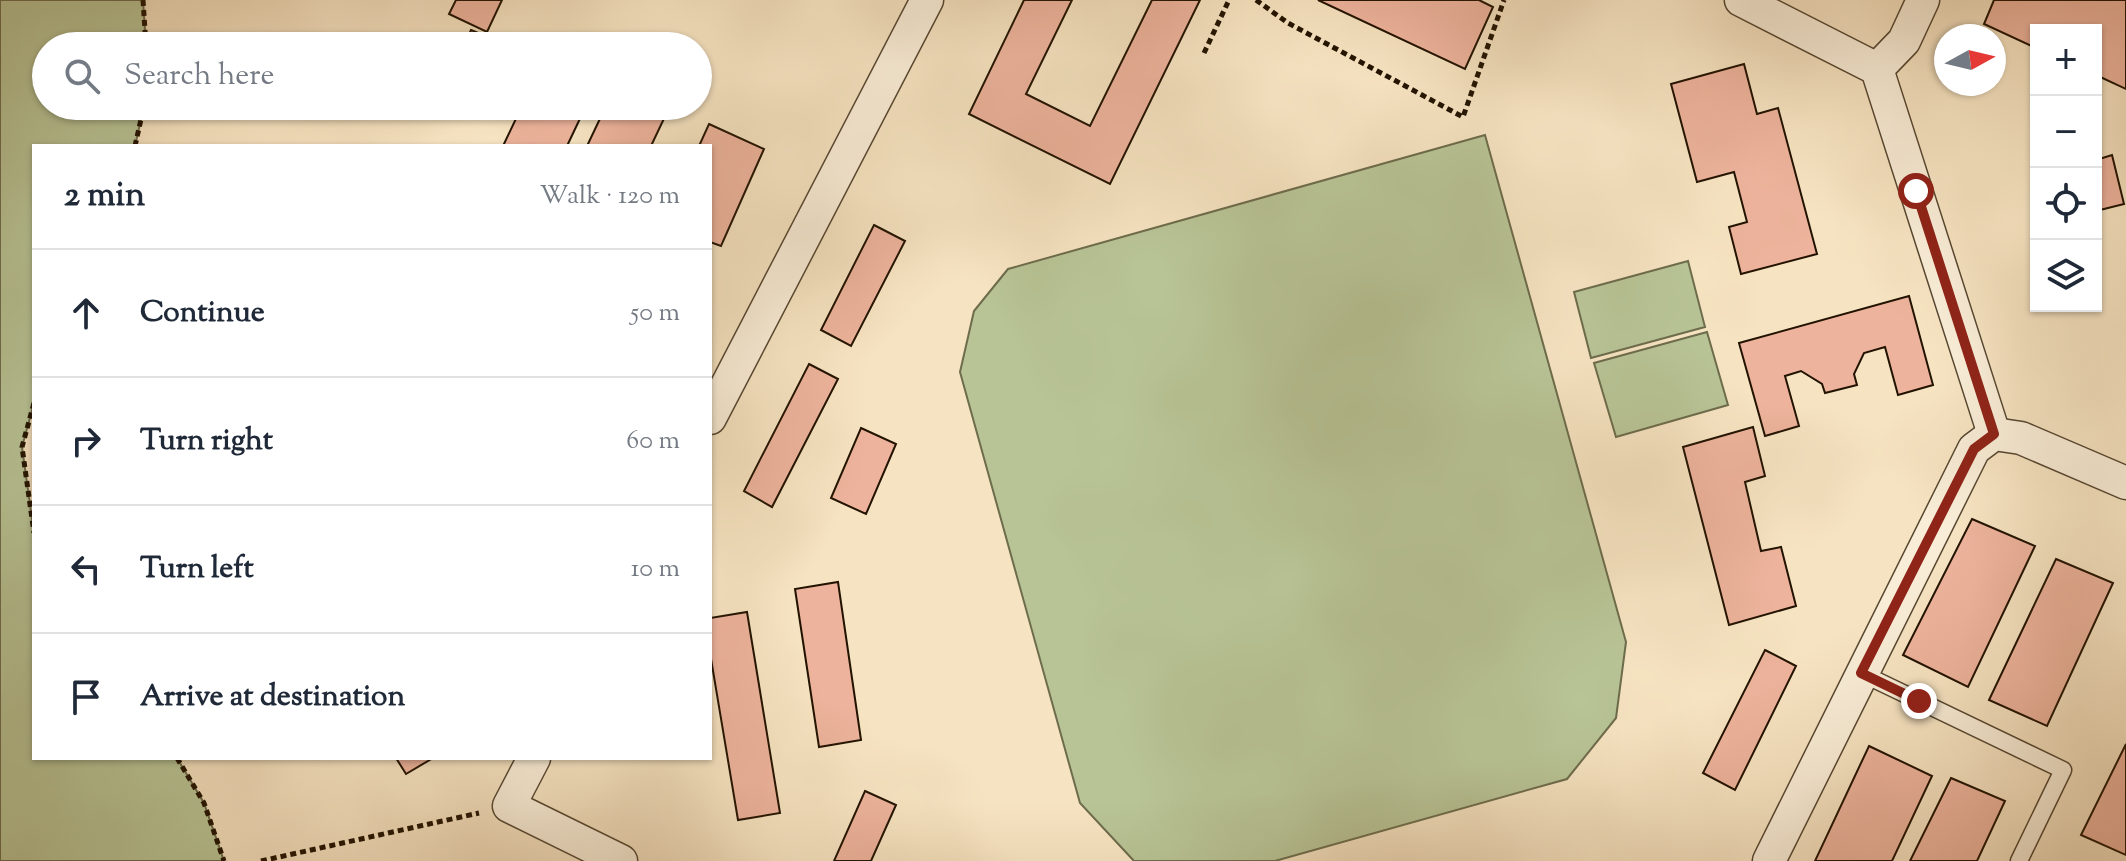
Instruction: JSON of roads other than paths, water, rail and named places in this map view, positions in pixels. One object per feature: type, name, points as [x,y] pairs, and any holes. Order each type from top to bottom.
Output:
[{"type":"street","points":[[712,414],[927,0]]},
{"type":"street","points":[[1741,0],[1877,69],[1994,434]]},
{"type":"street","points":[[1877,69],[1904,41],[1923,0]]},
{"type":"street","points":[[1769,861],[1974,449],[1994,434],[2021,438],[2126,483]]},
{"type":"street","points":[[533,760],[509,806],[621,861]]},
{"type":"lane","points":[[1861,673],[2063,770],[2019,861]]}]
